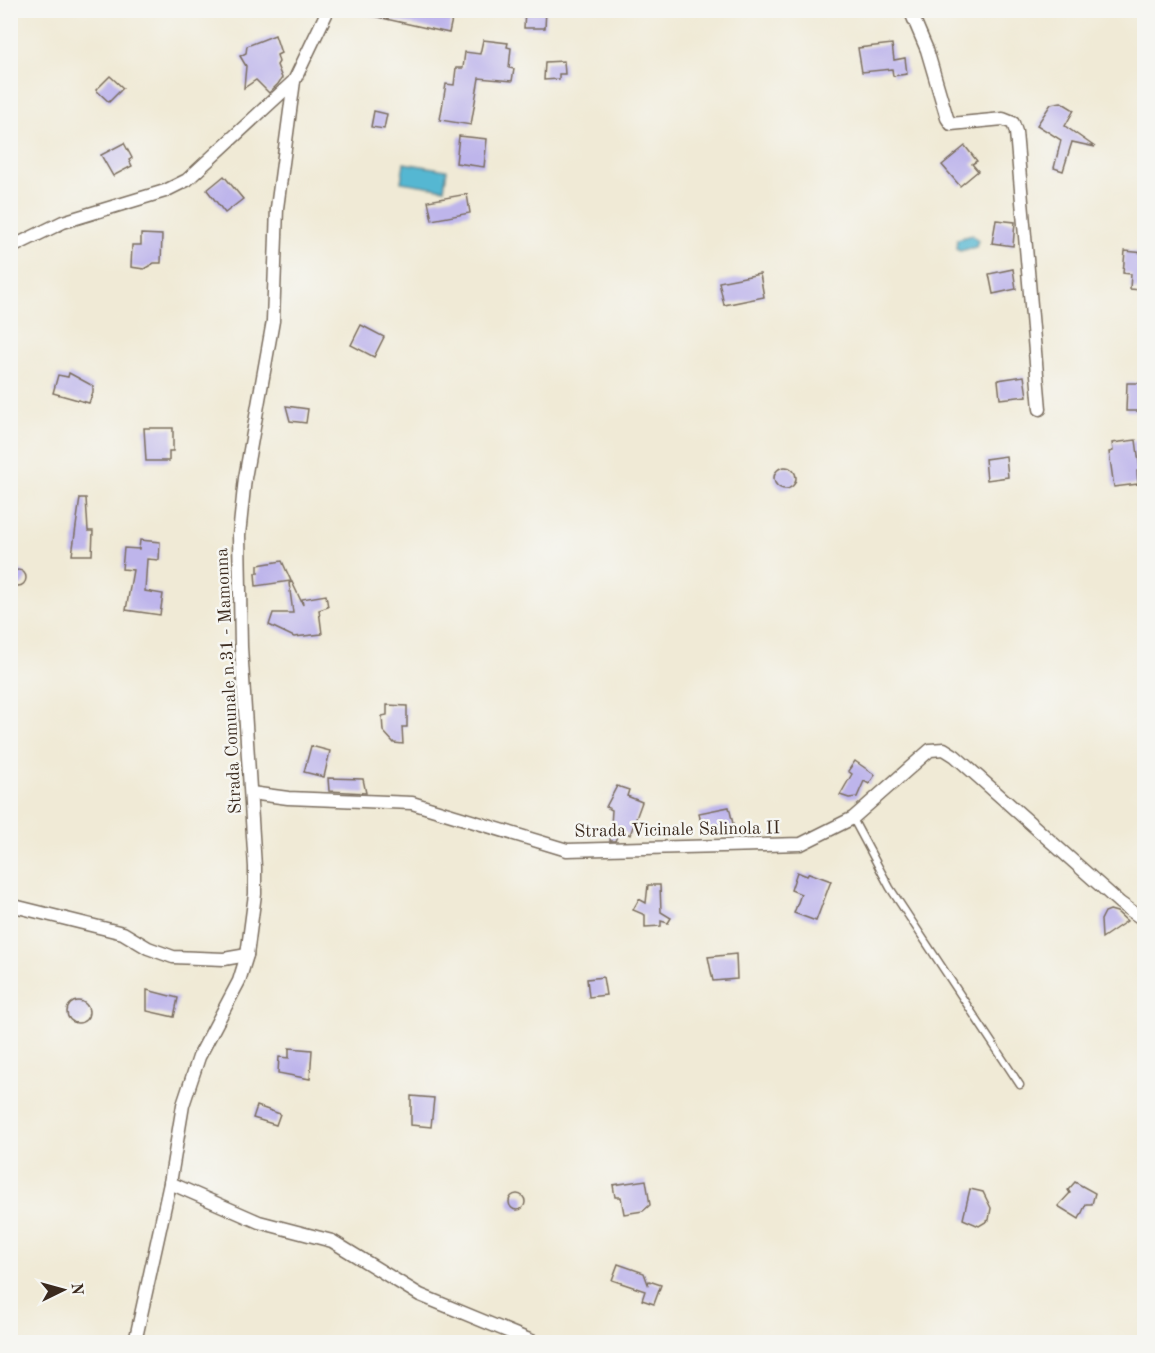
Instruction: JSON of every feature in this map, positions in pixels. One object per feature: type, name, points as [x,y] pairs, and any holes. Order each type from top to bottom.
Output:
[{"type":"street","name":"Strada Comunale n.31 - Mamonna","points":[[135,1342],[170,1183],[183,1105],[199,1057],[239,981],[247,955],[255,894],[241,647],[239,535],[245,477],[273,321],[277,208],[294,81],[328,10]]},
{"type":"street","points":[[910,10],[951,124],[1003,119],[1012,123],[1016,132],[1040,409]]},
{"type":"street","points":[[10,248],[63,222],[165,191],[187,180],[294,81]]},
{"type":"street","name":"Strada Vicinale Salinola II","points":[[251,793],[288,798],[412,803],[567,850],[801,844],[852,818],[930,750],[944,749],[956,756],[1120,903],[1144,920]]},
{"type":"street","points":[[10,905],[123,933],[148,948],[173,957],[224,959],[247,955]]},
{"type":"street","points":[[170,1183],[259,1222],[332,1241],[420,1294],[534,1342]]},
{"type":"lane","points":[[852,818],[890,888],[1020,1085]]},
{"type":"water","points":[[404,163],[447,170],[444,189],[401,182]]},
{"type":"water","points":[[972,235],[978,240],[976,247],[960,251],[956,249],[957,239]]},
{"type":"building","points":[[368,10],[454,10],[449,33],[368,15]]},
{"type":"building","points":[[525,10],[546,10],[545,28],[524,28]]},
{"type":"building","points":[[275,35],[281,53],[277,55],[279,62],[277,65],[282,78],[269,93],[256,80],[244,88],[246,66],[240,56],[246,53],[247,46]]},
{"type":"building","points":[[483,40],[508,43],[507,47],[511,48],[509,68],[514,69],[512,81],[479,78],[471,125],[440,120],[446,84],[454,85],[456,68],[463,68],[465,52],[480,54]]},
{"type":"building","points":[[892,44],[894,60],[905,58],[907,74],[893,76],[892,69],[862,72],[858,48]]},
{"type":"building","points":[[564,61],[565,74],[559,74],[559,79],[544,80],[545,62]]},
{"type":"building","points":[[110,76],[123,88],[109,102],[96,90]]},
{"type":"building","points":[[1061,102],[1074,110],[1065,126],[1095,147],[1072,142],[1063,171],[1054,168],[1061,140],[1037,125],[1051,104]]},
{"type":"building","points":[[374,111],[387,114],[384,129],[371,127]]},
{"type":"building","points":[[459,136],[487,139],[484,167],[456,163]]},
{"type":"building","points":[[124,143],[132,158],[129,160],[132,166],[113,176],[101,155]]},
{"type":"building","points":[[965,146],[977,161],[972,164],[978,171],[960,186],[942,165]]},
{"type":"building","points":[[224,176],[243,199],[225,213],[207,190]]},
{"type":"building","points":[[467,194],[470,213],[432,220],[428,201]]},
{"type":"building","points":[[996,220],[1015,222],[1013,246],[992,243]]},
{"type":"building","points":[[141,234],[162,235],[161,263],[154,263],[144,269],[131,267],[132,245],[141,245]]},
{"type":"building","points":[[1125,251],[1144,253],[1144,280],[1141,290],[1130,289],[1131,274],[1123,273]]},
{"type":"building","points":[[1013,269],[1016,289],[993,294],[989,274]]},
{"type":"building","points":[[760,274],[764,297],[724,305],[719,282]]},
{"type":"building","points":[[361,325],[384,337],[374,357],[351,345]]},
{"type":"building","points":[[69,373],[93,386],[89,403],[53,393],[58,375],[68,377]]},
{"type":"building","points":[[1024,376],[1027,396],[1000,399],[998,380]]},
{"type":"building","points":[[1127,383],[1144,383],[1144,411],[1126,411]]},
{"type":"building","points":[[286,406],[308,409],[306,423],[290,421]]},
{"type":"building","points":[[144,428],[173,428],[173,451],[169,451],[169,461],[146,461]]},
{"type":"building","points":[[1136,440],[1140,470],[1137,471],[1138,484],[1114,487],[1109,452],[1113,451],[1112,443]]},
{"type":"building","points":[[1006,456],[1008,477],[987,480],[985,459]]},
{"type":"building","points":[[785,467],[795,474],[796,478],[789,488],[785,489],[775,482],[774,478],[781,468]]},
{"type":"building","points":[[80,498],[86,498],[88,531],[93,531],[92,555],[72,555]]},
{"type":"building","points":[[140,540],[160,542],[159,560],[147,559],[145,591],[163,594],[160,615],[126,610],[133,570],[122,569],[124,548],[139,549]]},
{"type":"building","points":[[282,561],[291,581],[256,586],[255,573],[258,573],[258,565]]},
{"type":"building","points":[[18,570],[24,572],[26,578],[24,584],[18,586],[12,584],[10,578],[12,572]]},
{"type":"building","points":[[292,582],[303,605],[302,599],[326,595],[328,607],[319,610],[322,634],[294,637],[269,625],[273,613],[293,613],[289,583]]},
{"type":"building","points":[[387,705],[407,706],[407,727],[402,727],[403,744],[394,743],[383,731],[382,716],[387,715]]},
{"type":"building","points":[[311,746],[330,751],[324,777],[304,772]]},
{"type":"building","points":[[855,761],[875,775],[869,784],[864,781],[857,797],[849,798],[840,795],[852,774],[848,771]]},
{"type":"building","points":[[328,778],[363,779],[366,793],[329,791]]},
{"type":"building","points":[[617,786],[629,790],[627,796],[642,802],[630,835],[620,829],[615,841],[610,841],[612,810],[606,807]]},
{"type":"building","points":[[729,807],[734,828],[703,834],[699,813]]},
{"type":"building","points":[[797,872],[807,876],[809,873],[831,881],[816,921],[794,913],[801,894],[791,890]]},
{"type":"building","points":[[648,885],[660,885],[661,912],[671,918],[668,923],[661,921],[661,926],[645,927],[645,915],[633,910],[639,899],[646,903]]},
{"type":"building","points":[[1110,910],[1117,912],[1127,921],[1102,938],[1101,920],[1105,912]]},
{"type":"building","points":[[736,954],[737,979],[713,981],[708,957]]},
{"type":"building","points":[[603,977],[606,995],[589,997],[587,979]]},
{"type":"building","points":[[147,990],[178,998],[174,1017],[147,1011]]},
{"type":"building","points":[[78,1001],[86,1004],[89,1012],[86,1020],[78,1023],[70,1020],[67,1012],[70,1004]]},
{"type":"building","points":[[289,1048],[312,1050],[310,1079],[278,1073],[279,1057],[289,1058]]},
{"type":"building","points":[[411,1096],[434,1098],[431,1127],[411,1125]]},
{"type":"building","points":[[257,1106],[280,1114],[276,1125],[253,1118]]},
{"type":"building","points":[[646,1180],[650,1205],[643,1211],[624,1214],[621,1197],[615,1197],[613,1185]]},
{"type":"building","points":[[1075,1182],[1095,1193],[1092,1204],[1086,1204],[1079,1219],[1058,1206],[1070,1193],[1068,1190]]},
{"type":"building","points":[[970,1189],[983,1192],[991,1208],[989,1220],[979,1226],[963,1219]]},
{"type":"building","points":[[517,1194],[523,1196],[525,1202],[523,1208],[517,1210],[511,1208],[509,1202],[511,1196]]},
{"type":"building","points":[[618,1264],[644,1273],[648,1284],[649,1281],[661,1285],[654,1304],[642,1300],[645,1291],[612,1280]]}]
